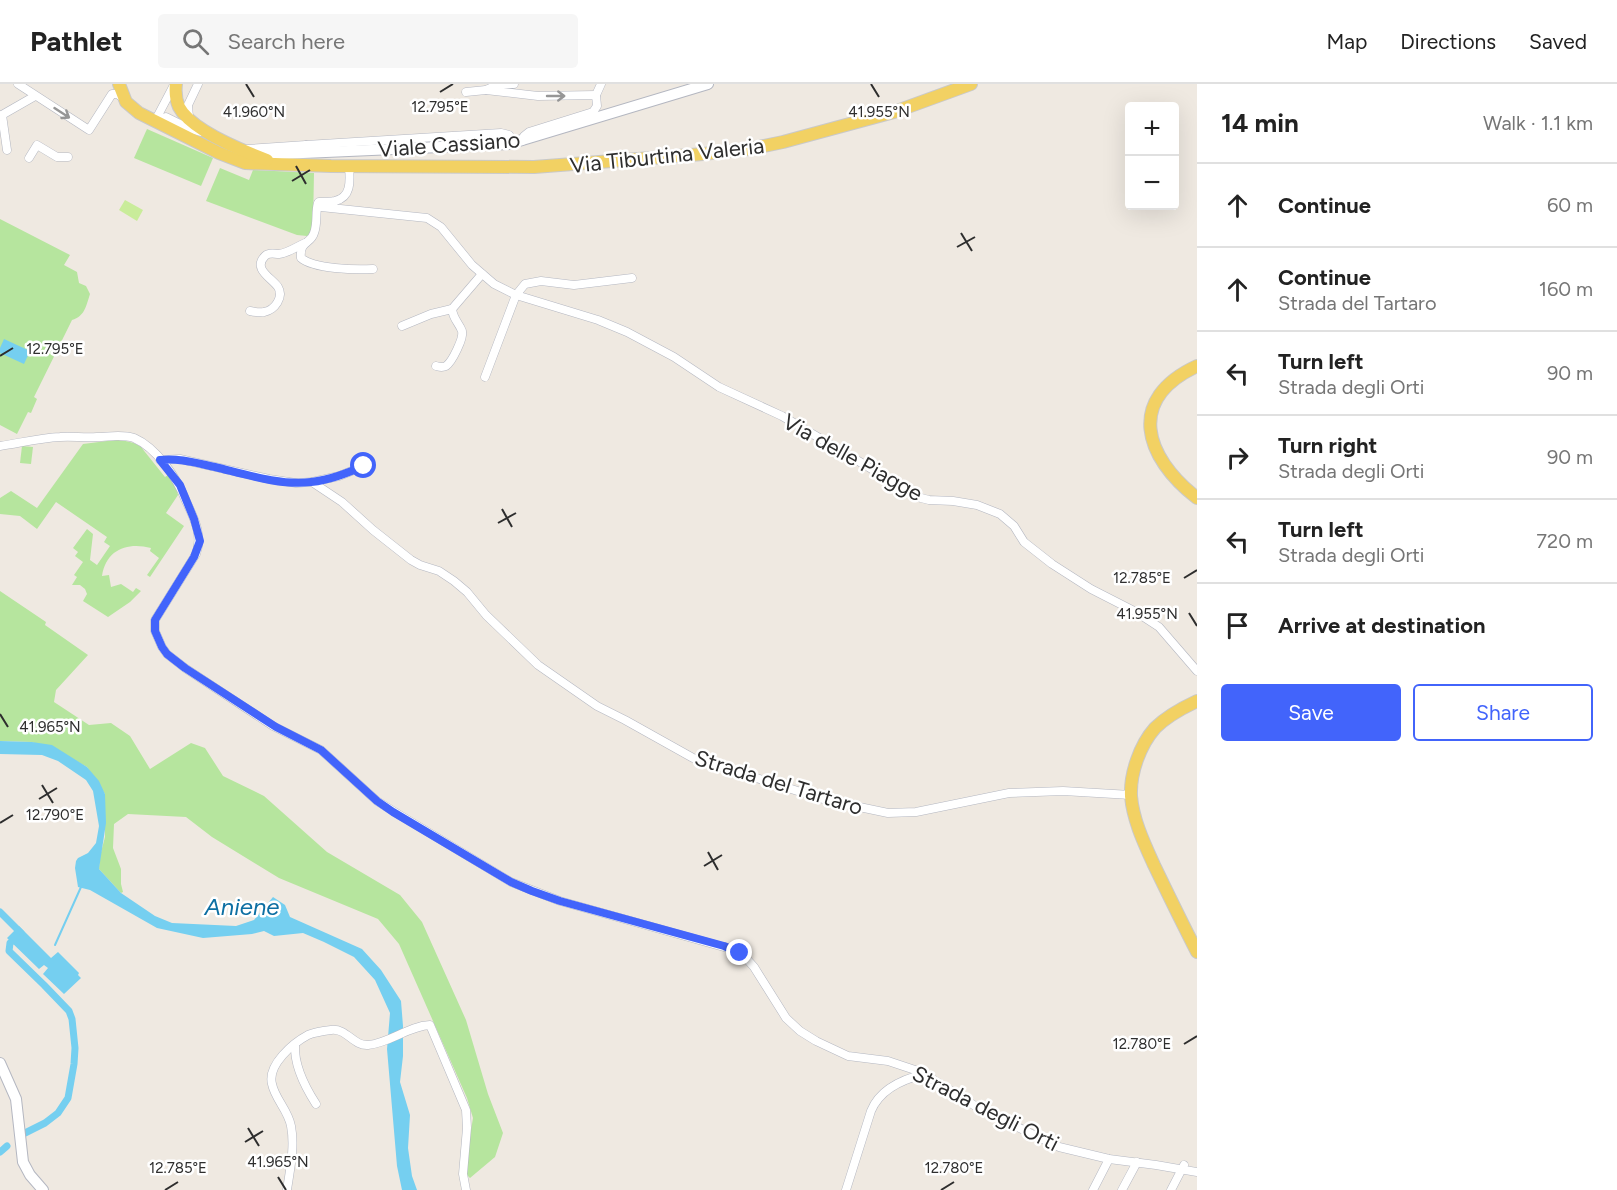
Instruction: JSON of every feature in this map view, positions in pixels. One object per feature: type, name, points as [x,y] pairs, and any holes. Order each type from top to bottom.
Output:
[{"type":"main road","points":[[119,84],[125,99]]},
{"type":"main road","points":[[176,84],[180,108],[214,136],[221,145],[224,155],[254,155]]},
{"type":"main road","name":"Via Tiburtina Valeria","points":[[125,99],[136,111],[224,155],[249,163],[548,167],[749,149],[854,124],[971,84]]},
{"type":"main road","points":[[214,136],[277,164]]},
{"type":"main road","points":[[1197,366],[1183,372],[1164,387],[1154,403],[1150,422],[1154,446],[1163,464],[1197,498]]},
{"type":"main road","points":[[1197,700],[1170,715],[1148,738],[1138,758],[1131,795],[1141,835],[1197,952]]},
{"type":"street","points":[[18,84],[89,130],[112,94],[125,99]]},
{"type":"street","points":[[158,122],[180,108],[198,84]]},
{"type":"street","points":[[486,90],[499,84],[514,84]]},
{"type":"street","points":[[519,142],[529,132],[593,111],[597,106],[596,95],[601,84]]},
{"type":"street","name":"Viale Cassiano","points":[[254,155],[302,149],[519,142],[708,84]]},
{"type":"street","points":[[466,92],[486,90],[538,96],[596,95]]},
{"type":"street","points":[[7,150],[1,115],[35,96]]},
{"type":"street","points":[[158,122],[166,117],[214,136]]},
{"type":"street","points":[[29,158],[38,145],[57,157],[68,157]]},
{"type":"street","points":[[242,149],[302,149]]},
{"type":"street","points":[[250,311],[267,312],[279,298],[277,286],[262,270],[265,256],[285,252],[310,239],[314,233],[318,203],[336,201],[346,194],[351,166]]},
{"type":"street","name":"Via delle Piagge","points":[[318,203],[322,208],[428,218],[441,226],[458,250],[494,284],[516,295],[598,320],[633,335],[674,357],[719,387],[782,416],[921,498],[977,504],[996,511],[1014,526],[1024,542],[1052,564],[1096,592],[1136,612],[1159,627],[1197,671]]},
{"type":"street","points":[[304,243],[300,256],[308,263],[347,269],[373,269]]},
{"type":"street","points":[[402,326],[431,314],[453,309],[482,274]]},
{"type":"street","points":[[485,377],[516,295],[523,285],[536,281],[574,285],[632,278]]},
{"type":"street","points":[[436,366],[441,367],[448,364],[462,338],[462,331],[454,318],[453,309]]},
{"type":"street","name":"Strada degli Orti","points":[[0,446],[63,437],[125,436],[142,443],[160,460],[180,485],[199,538],[196,554],[156,616],[154,623],[156,635],[162,647],[185,668],[276,727],[320,749],[377,801],[511,882],[560,901],[736,950],[754,967],[786,1018],[809,1038],[845,1055],[888,1061],[925,1074],[978,1108],[1067,1150],[1110,1159],[1183,1166],[1197,1172]]},
{"type":"street","points":[[160,460],[180,459],[296,483],[334,478],[364,466]]},
{"type":"street","name":"Strada del Tartaro","points":[[312,482],[345,504],[411,560],[439,571],[454,581],[538,664],[597,706],[693,758],[826,800],[888,813],[916,812],[1005,794],[1063,791],[1131,795]]},
{"type":"street","points":[[287,1190],[292,1152],[292,1129],[287,1114],[273,1089],[271,1077],[275,1064],[295,1045],[312,1034],[335,1030],[344,1032],[363,1045],[374,1044],[411,1029],[430,1025],[466,1110],[468,1128],[463,1174],[466,1190]]},
{"type":"street","points":[[295,1045],[304,1083],[316,1104]]},
{"type":"street","points":[[0,1063],[16,1099],[22,1156],[26,1168],[43,1190]]},
{"type":"street","points":[[846,1190],[875,1103],[897,1084],[925,1074]]},
{"type":"street","points":[[1093,1190],[1110,1159]]},
{"type":"street","points":[[1122,1190],[1137,1162]]},
{"type":"street","points":[[1171,1190],[1183,1166]]},
{"type":"green space","points":[[147,129],[213,158],[201,186],[134,158]]},
{"type":"green space","points":[[220,168],[249,180],[253,170],[314,173],[311,233],[307,236],[297,235],[206,201]]},
{"type":"green space","points":[[125,200],[143,210],[137,221],[119,210]]},
{"type":"green space","points":[[0,219],[70,255],[64,265],[77,272],[79,283],[86,286],[90,294],[82,313],[72,320],[34,397],[37,399],[31,413],[28,412],[17,434],[0,425]]},
{"type":"green space","points":[[115,440],[132,442],[141,447],[165,477],[168,475],[178,495],[166,513],[184,526],[150,577],[147,575],[159,558],[150,551],[151,548],[126,547],[108,559],[102,576],[109,575],[111,587],[121,584],[133,592],[136,588],[141,591],[130,602],[108,617],[83,601],[87,594],[85,589],[80,585],[72,585],[77,577],[74,575],[83,562],[75,556],[78,552],[73,548],[87,529],[93,534],[90,560],[97,565],[110,546],[104,542],[107,537],[56,502],[37,529],[20,516],[0,514],[0,498],[11,491],[37,508],[83,444]]},
{"type":"green space","points":[[22,446],[33,447],[31,464],[20,463]]},
{"type":"green space","points":[[0,591],[46,622],[45,625],[88,655],[56,690],[54,702],[89,725],[111,723],[130,736],[150,769],[191,743],[205,748],[223,776],[264,796],[327,852],[400,895],[422,922],[466,1020],[488,1094],[503,1133],[495,1157],[470,1178],[464,1172],[473,1118],[467,1098],[399,944],[378,919],[279,878],[212,837],[186,817],[128,814],[114,824],[113,848],[121,869],[123,892],[121,893],[99,869],[105,837],[105,794],[87,767],[32,742],[0,741]]},
{"type":"water","points":[[4,339],[30,351],[24,364],[0,353]]},
{"type":"water","points":[[0,741],[52,745],[87,767],[99,781],[105,794],[106,823],[99,869],[121,893],[155,916],[172,923],[236,926],[254,920],[273,897],[285,905],[290,917],[362,949],[381,970],[401,1001],[403,1056],[400,1082],[410,1115],[408,1148],[412,1176],[417,1190],[402,1190],[397,1166],[387,1049],[390,1013],[375,980],[354,957],[303,933],[274,936],[264,931],[203,938],[157,928],[90,890],[78,887],[76,861],[88,853],[96,843],[99,826],[93,791],[86,780],[58,761],[42,755],[0,754]]},
{"type":"water","points":[[19,926],[51,958],[58,952],[79,973],[81,978],[64,994],[43,974],[48,968],[44,965],[39,969],[7,938]]},
{"type":"waterway","points":[[55,945],[81,887]]},
{"type":"waterway","points":[[0,912],[21,933]]},
{"type":"waterway","points":[[17,937],[10,943],[9,951],[69,1011],[75,1048],[68,1098],[58,1113],[45,1123],[23,1134]]},
{"type":"waterway","points":[[0,1152],[7,1146]]},
{"type":"route","points":[[364,466],[334,478],[300,483],[261,478],[180,459],[160,460],[180,485],[200,541],[194,557],[156,616],[154,623],[156,635],[167,654],[190,672],[278,729],[320,749],[377,801],[393,812],[511,882],[560,901],[724,946],[740,953]]},
{"type":"water label","name":"Aniene","points":[[242,907]]}]
